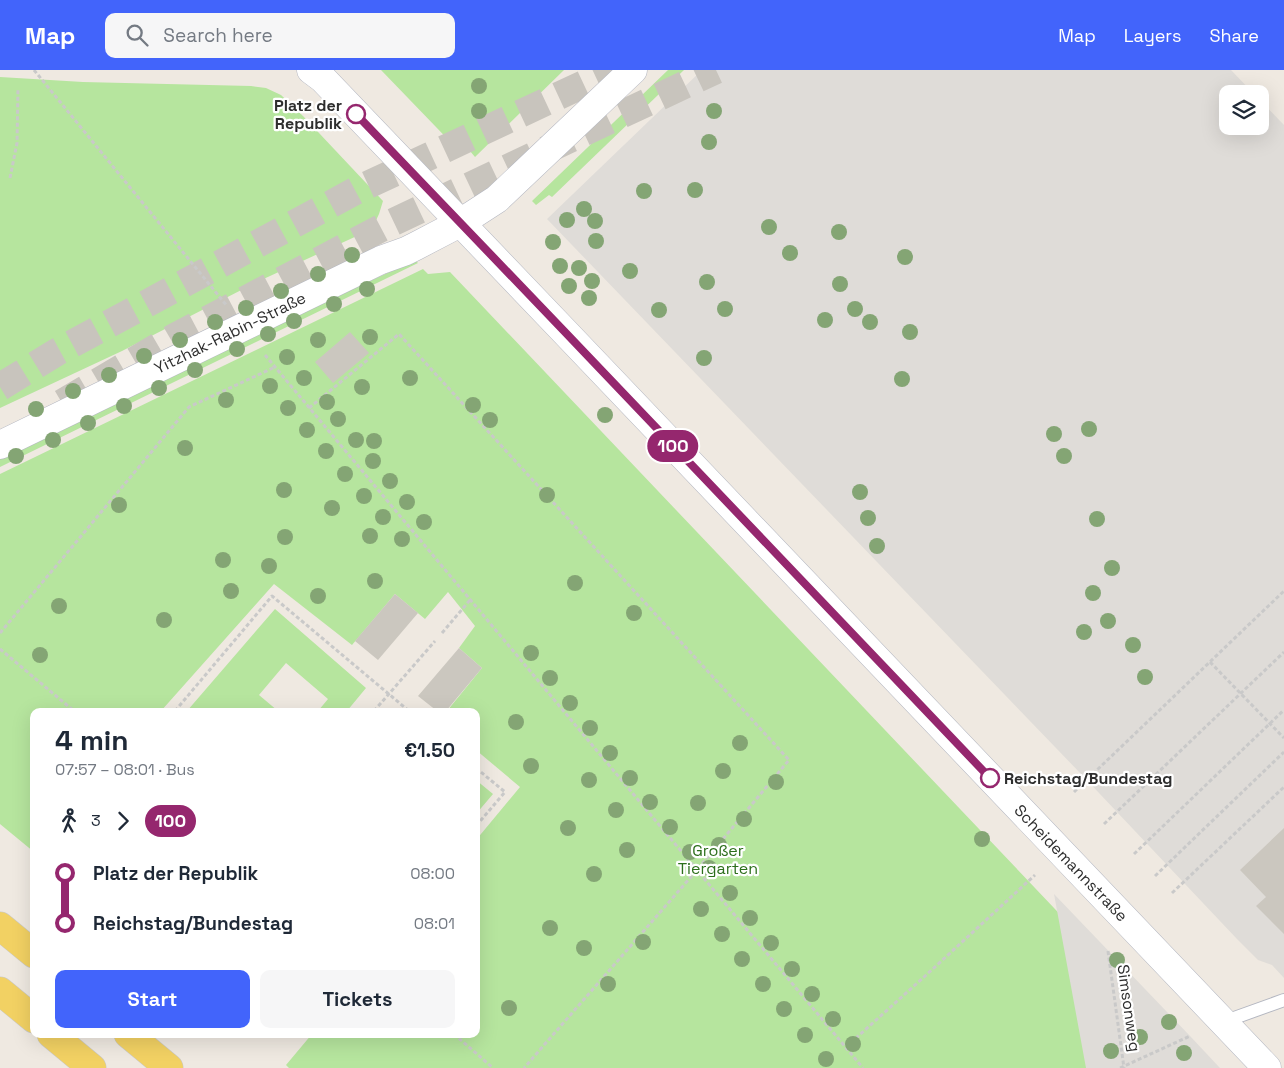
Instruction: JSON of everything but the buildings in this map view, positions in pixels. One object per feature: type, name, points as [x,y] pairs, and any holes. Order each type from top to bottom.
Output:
[{"type":"main road","points":[[0,926],[30,951]]},
{"type":"main road","points":[[0,991],[30,1016]]},
{"type":"main road","points":[[56,1038],[92,1068]]},
{"type":"main road","points":[[133,1038],[169,1068]]},
{"type":"street","name":"Scheidemannstraße","points":[[311,70],[323,79],[1267,1068]]},
{"type":"street","name":"Yitzhak-Rabin-Straße","points":[[0,445],[381,260],[406,251],[460,223],[497,199],[633,70]]},
{"type":"lane","points":[[1223,1022],[1284,1000]]},
{"type":"path","points":[[34,70],[228,308]]},
{"type":"path","points":[[10,178],[17,143],[18,88]]},
{"type":"path","points":[[309,408],[399,334],[789,760],[697,870],[524,1068]]},
{"type":"path","points":[[265,354],[863,1068]]},
{"type":"path","points":[[0,633],[189,407],[275,367]]},
{"type":"path","points":[[1074,792],[1284,591]]},
{"type":"path","points":[[178,708],[272,596],[405,708]]},
{"type":"path","points":[[442,633],[470,600]]},
{"type":"path","points":[[377,708],[435,641]]},
{"type":"path","points":[[0,649],[70,708]]},
{"type":"path","points":[[1104,824],[1284,652]]},
{"type":"path","points":[[1210,662],[1284,738]]},
{"type":"path","points":[[1134,854],[1284,710]]},
{"type":"path","points":[[1154,876],[1284,752]]},
{"type":"path","points":[[480,771],[505,792],[480,821]]},
{"type":"path","points":[[1172,893],[1284,787]]},
{"type":"path","points":[[846,1048],[1035,875]]},
{"type":"path","name":"Simsonweg","points":[[1108,951],[1123,1067]]},
{"type":"path","points":[[1123,1067],[1190,1036]]},
{"type":"path","points":[[459,1038],[493,1068]]},
{"type":"green space","points":[[381,70],[564,70],[475,157],[470,151],[463,155]]},
{"type":"green space","points":[[668,70],[684,70],[552,197],[549,195],[536,205],[532,201]]},
{"type":"green space","points":[[0,77],[83,82],[251,86],[266,88],[281,95],[303,116],[383,201],[379,214],[372,229],[257,282],[122,351],[0,408]]},
{"type":"green space","points":[[415,260],[418,263],[0,467],[0,459]]},
{"type":"green space","name":"Großer Tiergarten","points":[[423,269],[428,274],[450,272],[1206,1068],[289,1068],[286,1065],[309,1038],[480,1038],[480,835],[520,787],[480,753],[480,708],[449,708],[482,668],[459,648],[475,626],[448,592],[425,619],[395,594],[352,645],[274,584],[164,708],[30,708],[30,849],[0,824],[0,474]]},
{"type":"green space","points":[[275,609],[366,688],[349,708],[320,708],[328,699],[286,663],[259,695],[274,708],[190,708]]},
{"type":"green space","points":[[480,783],[493,794],[480,809]]},
{"type":"shaded area","points":[[702,70],[1231,70],[1245,85],[1219,85],[1219,135],[1269,135],[1269,109],[1284,125],[1284,978],[1272,965],[1258,960],[1237,939],[1082,775],[547,219]]},
{"type":"shaded area","points":[[1054,894],[1190,1036],[1220,1068],[1086,1068]]},
{"type":"tunnel","points":[[0,387],[57,352],[359,189],[614,70]]},
{"type":"tunnel","points":[[62,403],[173,338],[387,225],[716,70]]},
{"type":"bus line","name":"100","points":[[356,114],[990,778]]},
{"type":"place","name":"Platz der Republik","points":[[356,114]]},
{"type":"place","name":"Reichstag/Bundestag","points":[[990,778]]}]
